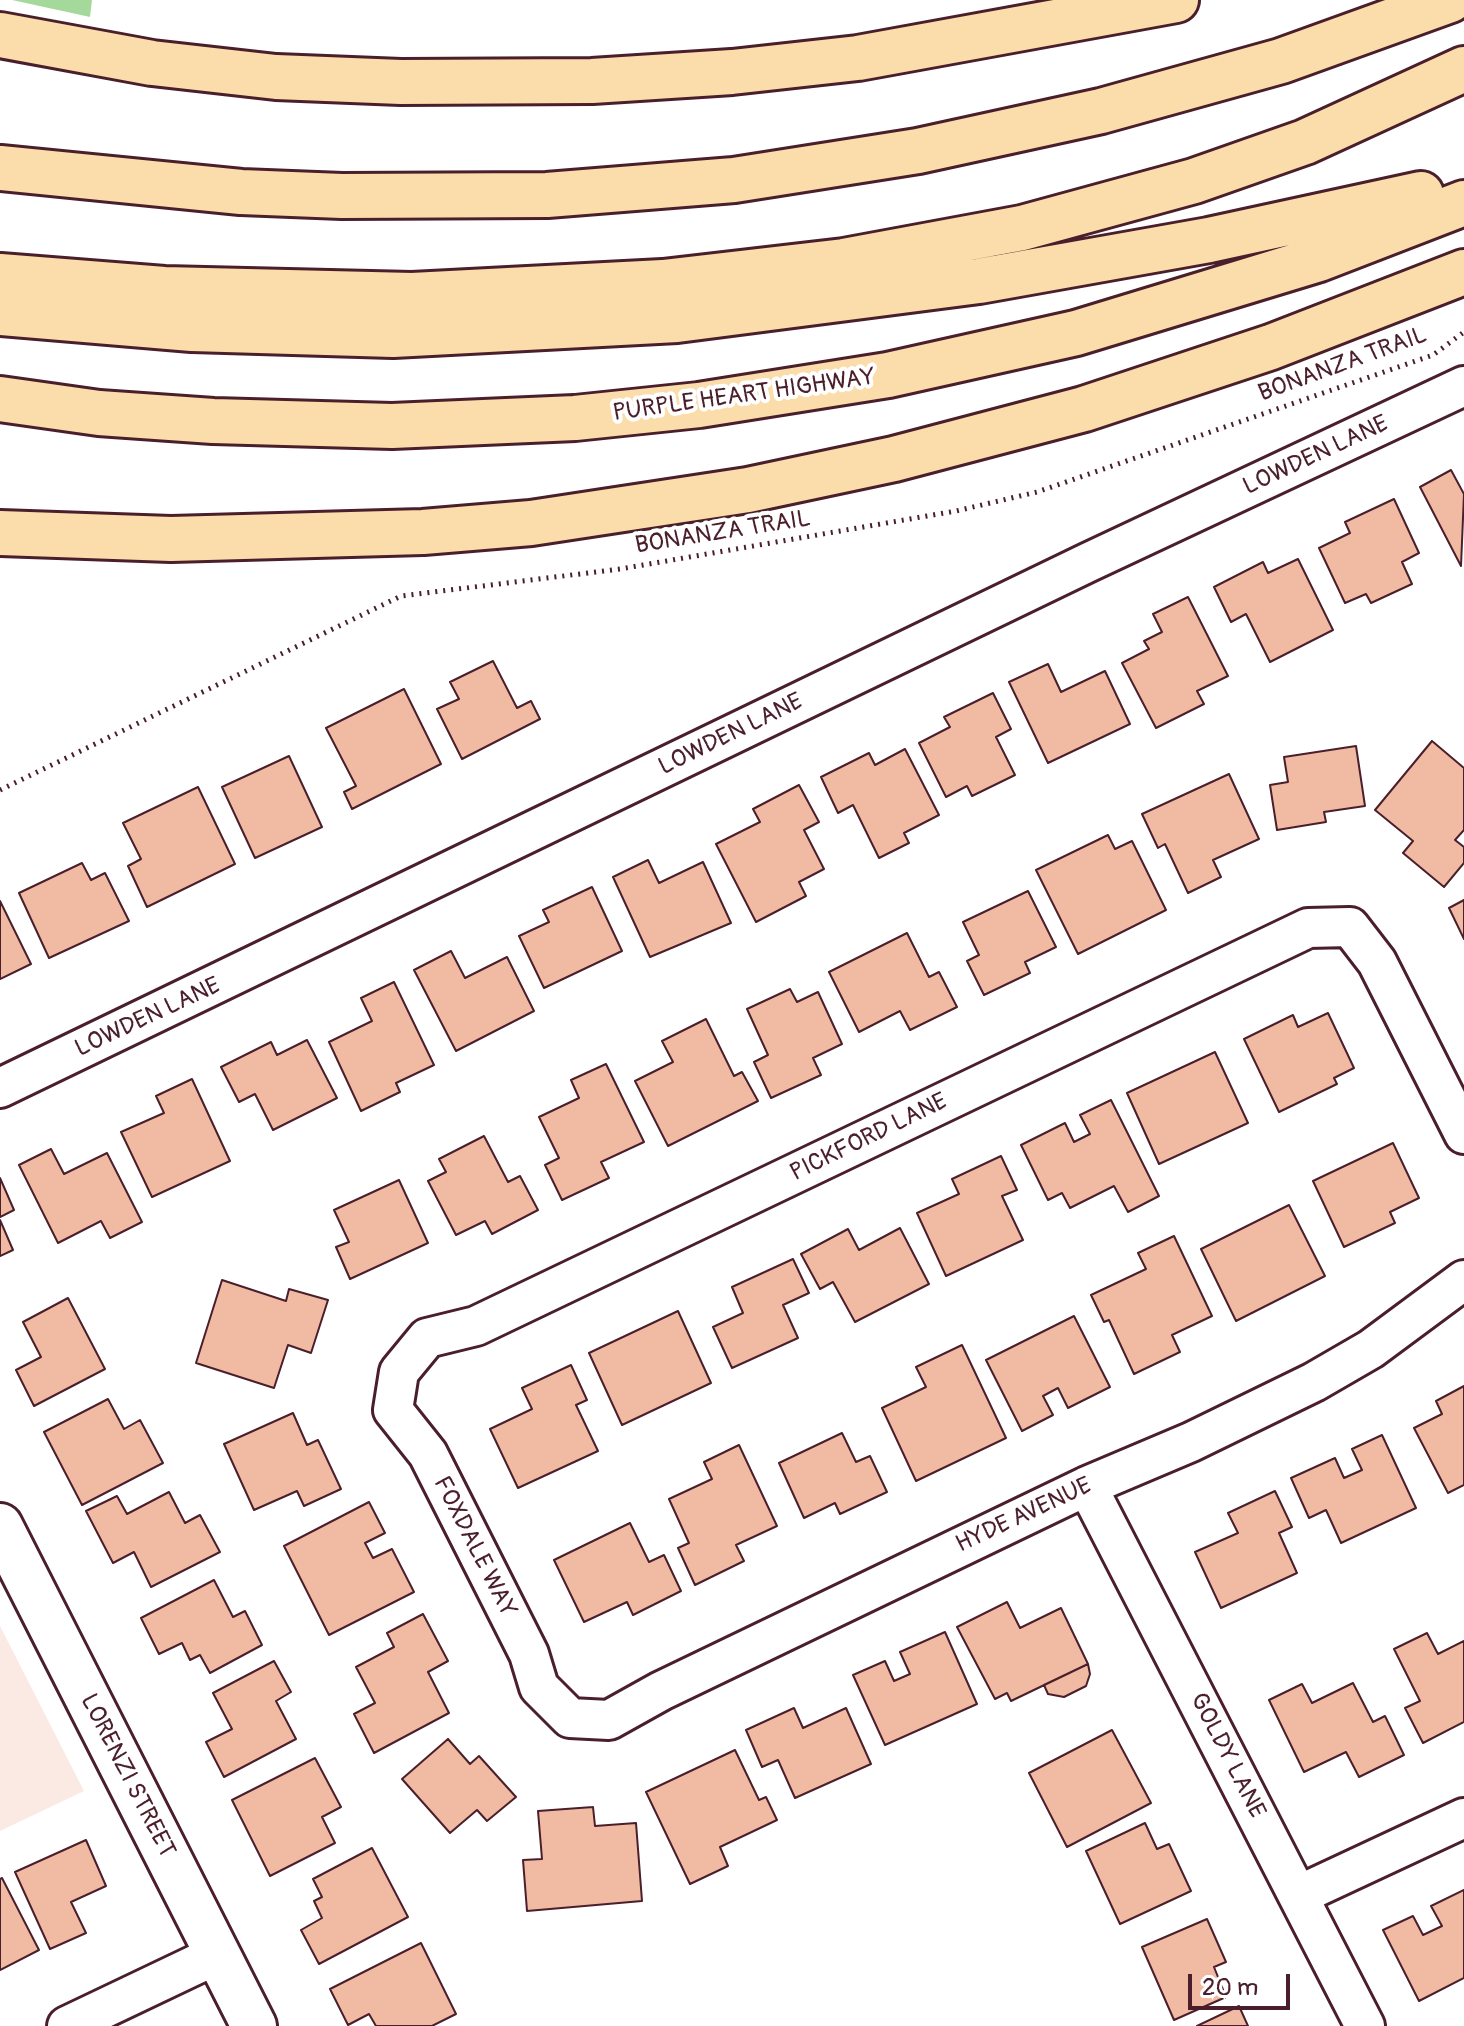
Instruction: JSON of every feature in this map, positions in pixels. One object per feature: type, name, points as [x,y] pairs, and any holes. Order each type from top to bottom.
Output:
[{"type":"highway","points":[[0,35],[152,63],[260,75],[386,82],[526,83],[732,72],[858,58],[1176,0]]},
{"type":"highway","points":[[0,168],[241,192],[342,196],[547,195],[734,180],[934,149],[1101,111],[1281,61],[1450,0]]},
{"type":"highway","points":[[0,276],[195,291],[412,295],[663,282],[844,261],[1035,225],[1194,181],[1305,142],[1464,69]]},
{"type":"highway","points":[[0,313],[192,329],[393,335],[677,320],[994,279],[1312,220],[1464,183]]},
{"type":"highway","name":"PURPLE HEART HIGHWAY","points":[[0,399],[99,413],[213,421],[392,426],[575,418],[699,405],[888,375],[1076,333],[1319,259],[1464,203]]},
{"type":"highway","points":[[0,533],[217,539],[423,532],[531,523],[748,490],[907,456],[1084,409],[1271,347],[1464,272]]},
{"type":"street","name":"LOWDEN LANE","points":[[0,1088],[1047,583],[1464,386]]},
{"type":"street","name":"PICKFORD LANE","points":[[399,1372],[427,1338],[476,1326],[1308,928],[1350,927],[1377,962],[1464,1134]]},
{"type":"street","name":"HYDE AVENUE","points":[[570,1718],[609,1720],[661,1691],[1087,1486],[1191,1442],[1314,1382],[1371,1349],[1464,1280]]},
{"type":"street","name":"FOXDALE WAY","points":[[399,1372],[393,1410],[428,1454],[529,1654],[539,1687],[570,1718]]},
{"type":"street","name":"GOLDY LANE","points":[[1087,1486],[1365,2026]]},
{"type":"street","name":"LORENZI STREET","points":[[0,1526],[254,2026]]},
{"type":"street","points":[[1299,1895],[1464,1818]]},
{"type":"street","points":[[67,2026],[216,1955]]},
{"type":"path","name":"BONANZA TRAIL","points":[[0,790],[401,596],[620,569],[941,514],[1037,492],[1433,355],[1464,332]]},
{"type":"shaded area","points":[[0,1626],[84,1791],[0,1831]]},
{"type":"green space","points":[[12,0],[92,0],[90,17]]},
{"type":"building","points":[[1451,470],[1464,494],[1461,566],[1420,487]]},
{"type":"building","points":[[1394,499],[1419,553],[1402,562],[1412,584],[1371,603],[1366,594],[1345,603],[1319,548],[1350,533],[1345,522]]},
{"type":"building","points":[[1298,559],[1333,630],[1270,662],[1246,614],[1231,622],[1214,587],[1263,562],[1268,573]]},
{"type":"building","points":[[1188,597],[1228,676],[1197,691],[1204,704],[1156,728],[1122,663],[1149,649],[1144,641],[1162,632],[1153,614]]},
{"type":"building","points":[[493,661],[517,708],[531,701],[540,719],[462,759],[437,709],[459,699],[450,682]]},
{"type":"building","points":[[1048,664],[1061,692],[1105,671],[1130,724],[1048,763],[1009,682]]},
{"type":"building","points":[[404,689],[441,764],[352,809],[344,792],[356,786],[326,728]]},
{"type":"building","points":[[993,693],[1011,729],[996,737],[1015,775],[972,796],[967,786],[946,797],[919,743],[950,727],[944,717]]},
{"type":"building","points":[[1432,741],[1464,768],[1464,830],[1455,840],[1464,847],[1464,863],[1444,887],[1403,853],[1413,841],[1375,810]]},
{"type":"building","points":[[1356,746],[1365,806],[1324,812],[1326,822],[1277,830],[1270,785],[1288,782],[1284,757]]},
{"type":"building","points":[[905,749],[939,815],[904,833],[909,843],[879,858],[853,805],[838,813],[821,777],[869,753],[875,765]]},
{"type":"building","points":[[289,756],[322,827],[255,858],[222,787]]},
{"type":"building","points":[[1229,774],[1259,839],[1213,860],[1221,877],[1188,893],[1165,844],[1158,848],[1142,814]]},
{"type":"building","points":[[799,785],[819,822],[804,830],[824,869],[799,882],[806,896],[756,922],[716,844],[760,822],[753,809]]},
{"type":"building","points":[[198,787],[235,864],[147,907],[128,866],[141,859],[123,823]]},
{"type":"building","points":[[1108,835],[1115,849],[1132,841],[1166,910],[1078,954],[1036,870]]},
{"type":"building","points":[[648,860],[659,883],[703,862],[731,923],[650,957],[613,877]]},
{"type":"building","points":[[82,863],[91,880],[105,873],[129,921],[49,958],[19,893]]},
{"type":"building","points":[[592,887],[622,951],[544,988],[519,936],[549,922],[543,910]]},
{"type":"building","points":[[1028,891],[1056,947],[1025,962],[1030,973],[984,995],[967,961],[979,955],[963,922]]},
{"type":"building","points":[[1464,900],[1464,939],[1449,908]]},
{"type":"building","points":[[0,901],[31,964],[0,979]]},
{"type":"building","points":[[907,933],[929,977],[939,972],[957,1007],[910,1030],[900,1011],[859,1032],[829,972]]},
{"type":"building","points":[[451,951],[465,978],[507,957],[534,1011],[456,1051],[414,970]]},
{"type":"building","points":[[394,982],[434,1065],[396,1083],[400,1092],[361,1111],[329,1042],[372,1021],[361,998]]},
{"type":"building","points":[[790,989],[797,1002],[818,992],[842,1044],[813,1058],[821,1075],[771,1098],[754,1062],[768,1055],[747,1009]]},
{"type":"building","points":[[1328,1013],[1354,1068],[1334,1078],[1337,1084],[1279,1112],[1244,1039],[1293,1015],[1298,1027]]},
{"type":"building","points":[[706,1019],[734,1076],[742,1072],[758,1101],[668,1146],[635,1081],[673,1062],[662,1041]]},
{"type":"building","points":[[307,1040],[337,1098],[273,1130],[255,1094],[239,1102],[221,1067],[271,1042],[277,1055]]},
{"type":"building","points":[[1215,1052],[1248,1123],[1159,1164],[1127,1093]]},
{"type":"building","points":[[606,1064],[644,1142],[601,1162],[609,1178],[562,1200],[545,1165],[559,1158],[539,1117],[579,1098],[571,1080]]},
{"type":"building","points":[[192,1079],[230,1161],[152,1197],[121,1132],[164,1113],[156,1096]]},
{"type":"building","points":[[1111,1100],[1159,1196],[1128,1212],[1114,1186],[1070,1208],[1062,1193],[1048,1200],[1021,1145],[1065,1123],[1074,1142],[1090,1134],[1080,1115]]},
{"type":"building","points":[[484,1136],[508,1182],[520,1176],[538,1210],[492,1234],[485,1221],[456,1235],[428,1181],[446,1172],[439,1159]]},
{"type":"building","points":[[1393,1143],[1419,1198],[1390,1212],[1395,1223],[1344,1247],[1313,1181]]},
{"type":"building","points":[[51,1149],[64,1174],[107,1153],[142,1222],[110,1238],[101,1221],[58,1243],[19,1165]]},
{"type":"building","points":[[1001,1156],[1017,1190],[1002,1196],[1023,1240],[946,1276],[917,1213],[959,1194],[952,1179]]},
{"type":"building","points":[[0,1178],[14,1210],[0,1217]]},
{"type":"building","points":[[399,1180],[428,1243],[350,1279],[336,1247],[349,1242],[334,1210]]},
{"type":"building","points":[[1289,1205],[1325,1276],[1236,1321],[1201,1249]]},
{"type":"building","points":[[0,1220],[13,1250],[0,1256]]},
{"type":"building","points":[[900,1228],[929,1284],[855,1322],[833,1282],[820,1289],[801,1254],[848,1229],[859,1250]]},
{"type":"building","points":[[1174,1236],[1212,1316],[1172,1335],[1180,1352],[1134,1374],[1109,1320],[1104,1322],[1091,1295],[1146,1269],[1138,1253]]},
{"type":"building","points":[[793,1259],[809,1293],[783,1305],[798,1338],[732,1368],[713,1327],[743,1313],[732,1287]]},
{"type":"building","points":[[222,1280],[286,1301],[289,1289],[328,1300],[311,1353],[288,1345],[274,1388],[196,1363]]},
{"type":"building","points":[[68,1298],[105,1369],[34,1406],[16,1370],[41,1357],[23,1322]]},
{"type":"building","points":[[678,1311],[711,1383],[622,1425],[589,1353]]},
{"type":"building","points":[[1074,1316],[1110,1387],[1068,1408],[1058,1388],[1043,1396],[1053,1415],[1022,1431],[986,1360]]},
{"type":"building","points":[[962,1345],[1006,1438],[916,1481],[882,1408],[926,1387],[916,1367]]},
{"type":"building","points":[[571,1365],[587,1400],[576,1405],[598,1451],[518,1488],[490,1429],[532,1409],[522,1388]]},
{"type":"building","points":[[1464,1386],[1464,1485],[1448,1493],[1414,1428],[1442,1414],[1436,1401]]},
{"type":"building","points":[[108,1399],[124,1429],[140,1420],[163,1463],[82,1505],[44,1432]]},
{"type":"building","points":[[293,1413],[307,1445],[318,1440],[341,1489],[304,1506],[297,1491],[254,1510],[224,1444]]},
{"type":"building","points":[[842,1433],[856,1462],[870,1456],[887,1492],[840,1514],[835,1503],[804,1518],[779,1463]]},
{"type":"building","points":[[1382,1435],[1416,1508],[1341,1543],[1326,1510],[1309,1518],[1291,1478],[1335,1458],[1344,1478],[1362,1470],[1352,1449]]},
{"type":"building","points":[[739,1445],[777,1526],[736,1545],[744,1561],[695,1585],[678,1548],[689,1543],[669,1499],[712,1479],[704,1462]]},
{"type":"building","points":[[1275,1491],[1292,1527],[1279,1533],[1297,1573],[1221,1608],[1195,1552],[1238,1533],[1228,1513]]},
{"type":"building","points":[[169,1492],[185,1523],[200,1515],[220,1552],[151,1587],[134,1552],[113,1563],[86,1511],[117,1496],[127,1514]]},
{"type":"building","points":[[369,1502],[385,1533],[365,1543],[373,1558],[392,1549],[414,1592],[329,1635],[284,1546]]},
{"type":"building","points":[[630,1523],[649,1562],[664,1555],[681,1591],[633,1615],[627,1602],[584,1622],[554,1560]]},
{"type":"building","points":[[214,1580],[233,1617],[245,1611],[262,1645],[210,1673],[200,1655],[190,1660],[182,1643],[159,1654],[141,1618]]},
{"type":"building","points":[[1007,1602],[1020,1628],[1061,1608],[1088,1664],[1011,1701],[1007,1693],[995,1699],[957,1627]]},
{"type":"building","points":[[423,1614],[448,1661],[428,1672],[449,1713],[374,1753],[354,1714],[375,1703],[356,1667],[394,1647],[387,1633]]},
{"type":"building","points":[[945,1632],[977,1704],[885,1745],[853,1675],[885,1661],[894,1681],[910,1674],[900,1652]]},
{"type":"building","points":[[1427,1633],[1438,1654],[1464,1641],[1464,1722],[1423,1743],[1405,1708],[1420,1701],[1394,1649]]},
{"type":"building","points":[[274,1661],[291,1692],[276,1701],[296,1739],[224,1777],[206,1742],[232,1729],[213,1693]]},
{"type":"building","points":[[1088,1664],[1090,1674],[1086,1686],[1064,1697],[1048,1694],[1044,1685]]},
{"type":"building","points":[[1353,1683],[1373,1722],[1385,1716],[1404,1755],[1359,1777],[1346,1752],[1304,1772],[1269,1700],[1302,1684],[1312,1703]]},
{"type":"building","points":[[794,1708],[803,1728],[846,1708],[871,1764],[795,1798],[778,1760],[762,1767],[746,1730]]},
{"type":"building","points":[[1112,1730],[1151,1803],[1067,1847],[1029,1773]]},
{"type":"building","points":[[448,1739],[470,1764],[479,1756],[516,1797],[487,1821],[477,1810],[450,1833],[402,1779]]},
{"type":"building","points":[[735,1750],[759,1800],[766,1797],[777,1820],[720,1847],[728,1866],[690,1884],[646,1792]]},
{"type":"building","points":[[315,1758],[341,1807],[322,1817],[335,1843],[270,1876],[232,1800]]},
{"type":"building","points":[[593,1807],[595,1826],[636,1823],[642,1901],[527,1911],[523,1860],[542,1859],[538,1811]]},
{"type":"building","points":[[1145,1823],[1157,1849],[1169,1844],[1191,1891],[1120,1924],[1086,1851]]},
{"type":"building","points":[[86,1840],[106,1886],[71,1902],[86,1933],[50,1949],[15,1872]]},
{"type":"building","points":[[372,1848],[408,1917],[319,1964],[301,1930],[322,1918],[314,1901],[322,1897],[313,1879]]},
{"type":"building","points":[[0,1879],[39,1950],[0,1970]]},
{"type":"building","points":[[1464,1890],[1464,1978],[1419,2001],[1383,1930],[1413,1916],[1423,1935],[1442,1926],[1431,1906]]},
{"type":"building","points":[[1207,1919],[1226,1962],[1214,1967],[1226,1997],[1174,2020],[1142,1947]]},
{"type":"building","points":[[421,1943],[456,2014],[432,2026],[376,2026],[369,2014],[348,2025],[330,1989]]},
{"type":"building","points":[[1239,2006],[1248,2026],[1197,2026]]}]
